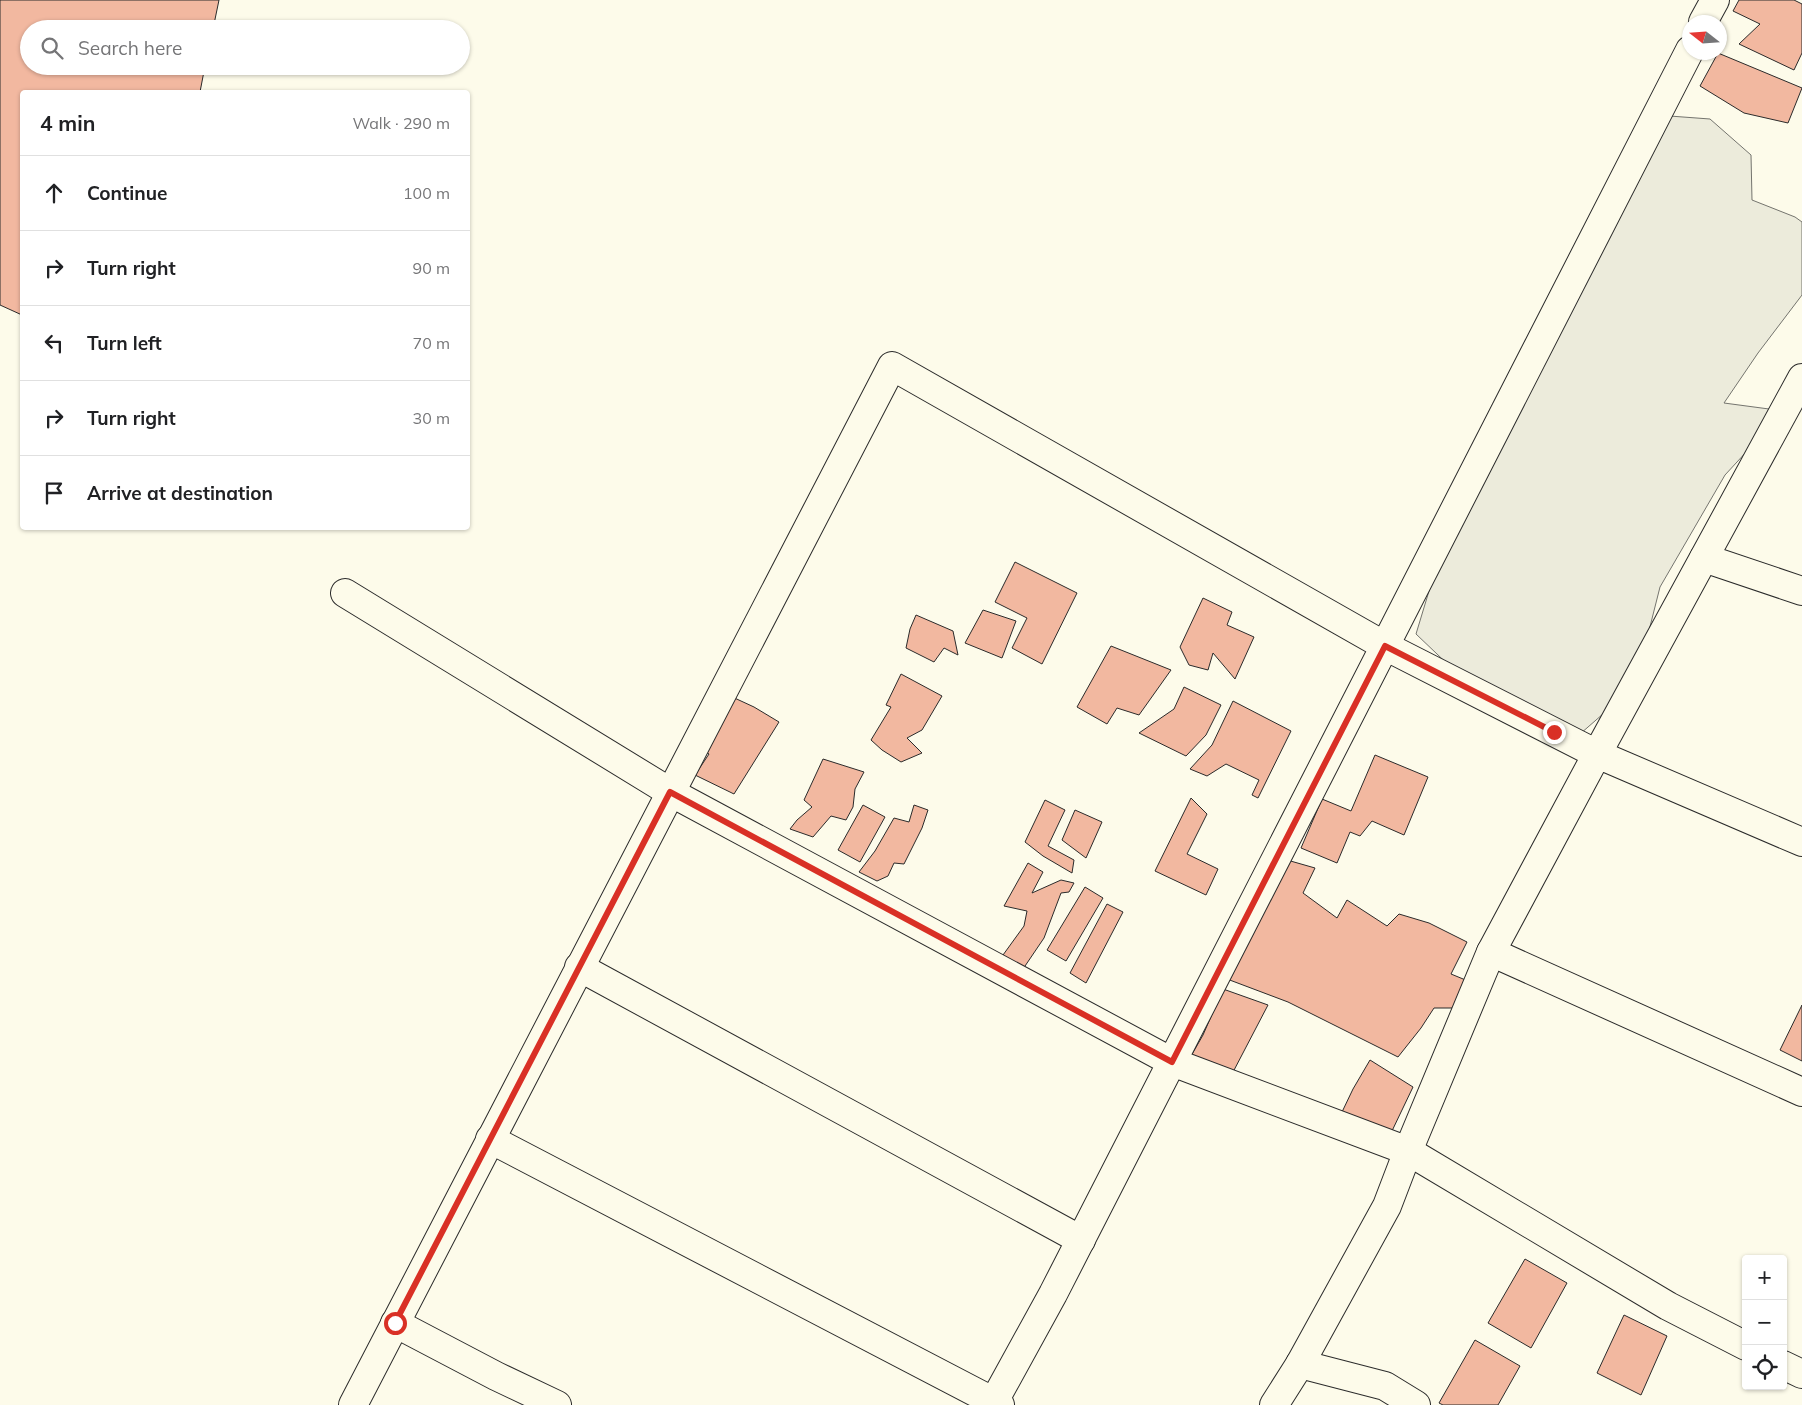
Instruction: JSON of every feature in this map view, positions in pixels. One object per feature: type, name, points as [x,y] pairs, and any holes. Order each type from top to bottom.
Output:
[{"type":"street","points":[[1707,15],[1715,0]]},
{"type":"street","points":[[490,1138],[995,1404],[1054,1294],[1685,60]]},
{"type":"street","points":[[353,1405],[579,966],[892,366],[1385,646],[1597,754],[1802,842]]},
{"type":"street","points":[[1274,1405],[1300,1364],[1387,1206],[1491,952],[1802,378]]},
{"type":"street","points":[[1704,558],[1802,591]]},
{"type":"street","points":[[345,593],[670,792],[1172,1062],[1408,1152],[1668,1306],[1744,1345]]},
{"type":"street","points":[[1491,952],[1802,1092]]},
{"type":"street","points":[[579,966],[1081,1240]]},
{"type":"street","points":[[395,1323],[496,1376],[557,1405]]},
{"type":"street","points":[[1300,1364],[1385,1386],[1416,1405]]},
{"type":"street","points":[[1787,1366],[1802,1374]]},
{"type":"shaded area","points":[[1656,115],[1710,119],[1751,155],[1752,200],[1795,217],[1802,222],[1802,295],[1758,353],[1724,403],[1784,411],[1725,475],[1660,587],[1635,686],[1572,741],[1479,694],[1416,634],[1452,515]]},
{"type":"building","points":[[0,0],[219,0],[215,20],[20,20],[20,75],[203,75],[200,90],[20,90],[20,314],[0,305]]},
{"type":"building","points":[[1739,0],[1794,0],[1802,4],[1802,53],[1794,70],[1739,44],[1760,24],[1733,11]]},
{"type":"building","points":[[1727,57],[1802,88],[1788,123],[1744,113],[1700,86],[1714,60],[1727,60]]},
{"type":"building","points":[[1015,562],[1077,593],[1042,664],[1012,648],[1027,618],[995,602]]},
{"type":"building","points":[[1203,598],[1232,612],[1227,625],[1254,637],[1235,679],[1213,653],[1208,670],[1189,665],[1180,647]]},
{"type":"building","points":[[983,610],[1016,621],[1002,658],[965,643]]},
{"type":"building","points":[[916,615],[953,631],[958,655],[944,648],[934,662],[906,648],[910,629]]},
{"type":"building","points":[[1111,646],[1171,670],[1139,715],[1117,708],[1107,724],[1077,707]]},
{"type":"building","points":[[901,674],[942,696],[922,730],[907,738],[922,753],[901,762],[882,750],[871,740],[891,707],[886,705]]},
{"type":"building","points":[[1184,687],[1221,705],[1206,735],[1186,756],[1139,733],[1174,709]]},
{"type":"building","points":[[728,695],[754,707],[779,722],[734,794],[695,775],[709,754],[700,748]]},
{"type":"building","points":[[1233,701],[1291,731],[1258,798],[1252,795],[1259,780],[1226,764],[1207,776],[1190,769],[1212,745]]},
{"type":"building","points":[[1375,755],[1428,777],[1404,835],[1372,821],[1360,836],[1350,832],[1337,863],[1301,848],[1322,799],[1351,811]]},
{"type":"building","points":[[823,759],[864,772],[855,789],[853,807],[846,820],[831,816],[813,837],[790,829],[812,807],[804,800]]},
{"type":"building","points":[[1191,798],[1207,814],[1187,854],[1218,869],[1206,895],[1155,871]]},
{"type":"building","points":[[1045,800],[1065,810],[1048,846],[1074,860],[1072,873],[1043,856],[1025,842]]},
{"type":"building","points":[[863,805],[885,817],[860,862],[838,850]]},
{"type":"building","points":[[914,805],[928,810],[922,828],[904,864],[894,863],[888,876],[877,881],[859,872],[875,851],[894,818],[909,822]]},
{"type":"building","points":[[1075,810],[1102,822],[1086,858],[1062,840]]},
{"type":"building","points":[[1287,860],[1315,868],[1303,893],[1337,918],[1347,900],[1387,926],[1399,914],[1429,923],[1467,942],[1451,974],[1468,981],[1458,1008],[1434,1008],[1398,1057],[1288,1002],[1227,979]]},
{"type":"building","points":[[1028,863],[1043,872],[1032,893],[1061,880],[1074,883],[1069,892],[1061,893],[1044,938],[1023,969],[1003,955],[1024,926],[1027,911],[1004,906]]},
{"type":"building","points":[[1085,887],[1103,898],[1066,961],[1047,950]]},
{"type":"building","points":[[1107,904],[1123,912],[1086,983],[1070,973]]},
{"type":"building","points":[[1223,989],[1268,1005],[1232,1074],[1191,1056],[1203,1035]]},
{"type":"building","points":[[1802,1005],[1802,1061],[1780,1050]]},
{"type":"building","points":[[1370,1060],[1413,1087],[1391,1133],[1342,1112]]},
{"type":"building","points":[[1525,1259],[1567,1283],[1531,1348],[1488,1323]]},
{"type":"building","points":[[1624,1315],[1667,1336],[1641,1395],[1597,1373]]},
{"type":"building","points":[[1475,1340],[1520,1366],[1498,1405],[1443,1405],[1439,1403]]},
{"type":"route","points":[[395,1323],[670,792],[1172,1062],[1385,646],[1554,732]]}]
